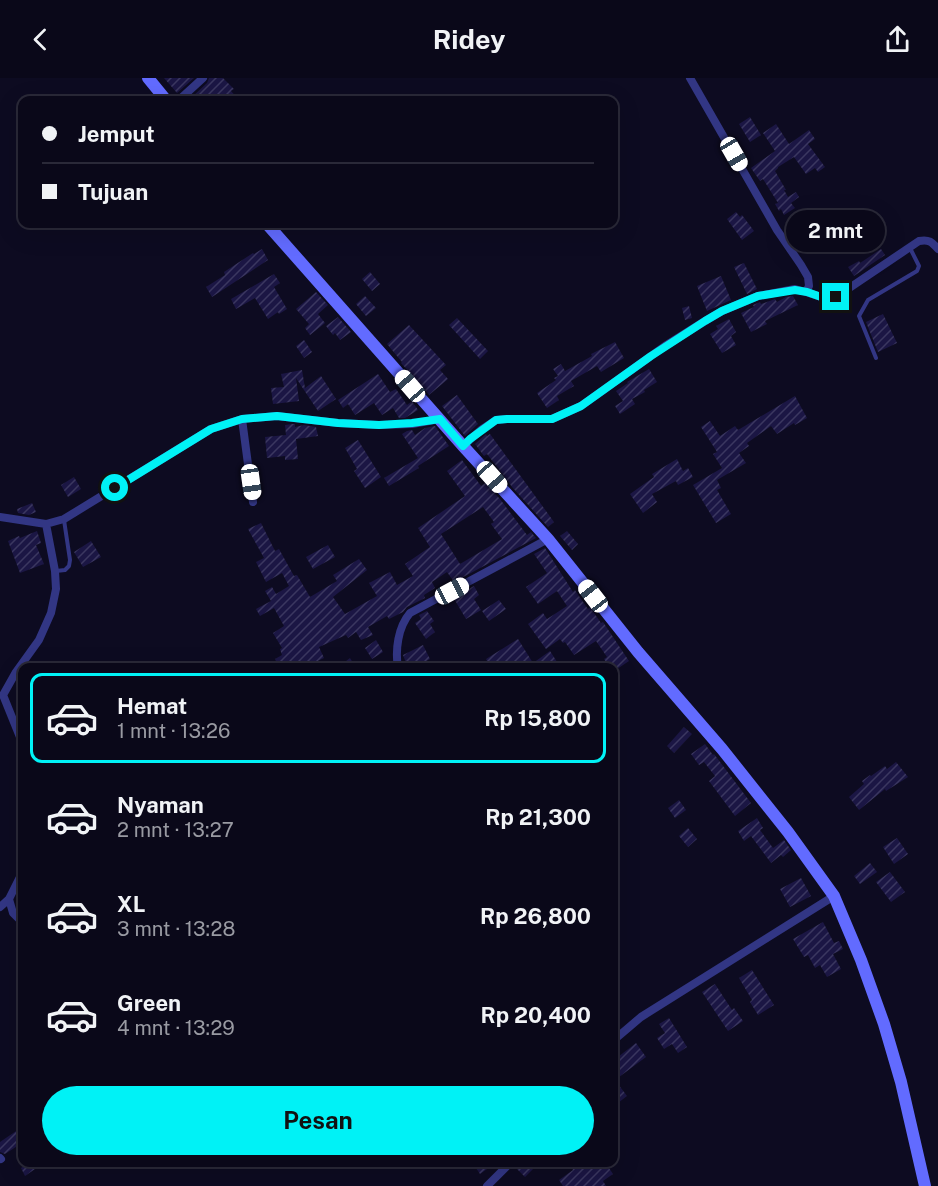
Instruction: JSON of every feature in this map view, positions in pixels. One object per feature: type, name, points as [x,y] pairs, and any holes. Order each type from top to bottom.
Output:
[{"type":"street","points":[[148,78],[163,96]]},
{"type":"street","points":[[183,96],[203,78]]},
{"type":"street","points":[[690,78],[777,230],[808,277],[807,292]]},
{"type":"street","points":[[271,228],[548,539],[638,652],[722,749],[788,832],[834,896],[861,960],[884,1024],[901,1082],[925,1186]]},
{"type":"street","points":[[463,446],[496,420],[552,419],[581,406],[666,346],[722,311],[758,296],[795,290],[824,298],[836,297],[919,241],[931,242],[938,249]]},
{"type":"street","points":[[0,517],[46,524],[64,519],[211,429],[242,419],[277,416],[379,425],[440,419]]},
{"type":"street","points":[[242,419],[254,502]]},
{"type":"street","points":[[22,663],[39,640],[51,613],[56,589],[46,524]]},
{"type":"street","points":[[397,663],[401,630],[405,618],[410,613],[548,539]]},
{"type":"street","points":[[18,669],[2,695],[18,733]]},
{"type":"street","points":[[0,907],[9,899],[18,881]]},
{"type":"street","points":[[618,1037],[642,1017],[834,896]]},
{"type":"street","points":[[9,899],[13,913],[18,918]]},
{"type":"street","points":[[486,1186],[506,1167]]},
{"type":"lane","points":[[876,358],[859,316],[868,300],[917,271],[919,266],[909,247]]},
{"type":"lane","points":[[55,572],[69,566],[64,519]]},
{"type":"building","points":[[164,78],[194,78],[177,93]]},
{"type":"building","points":[[209,78],[223,78],[234,89],[231,91],[235,96],[193,96],[207,83]]},
{"type":"building","points":[[750,117],[761,135],[750,142],[739,124]]},
{"type":"building","points":[[776,124],[789,144],[809,130],[815,139],[808,144],[825,167],[818,172],[815,168],[806,174],[794,157],[778,167],[775,171],[788,197],[796,192],[799,197],[791,203],[795,208],[784,215],[781,209],[779,211],[775,204],[778,203],[763,179],[760,181],[751,168],[775,151],[763,133]]},
{"type":"building","points":[[736,212],[740,217],[742,215],[754,231],[742,240],[727,219]]},
{"type":"building","points":[[814,227],[820,237],[806,245],[800,235]]},
{"type":"building","points":[[842,227],[847,235],[832,243],[827,235]]},
{"type":"building","points":[[262,249],[268,260],[212,297],[206,287],[225,275],[224,272]]},
{"type":"building","points":[[881,249],[885,255],[854,276],[848,267],[859,261],[860,263]]},
{"type":"building","points":[[744,263],[757,289],[747,294],[734,267]]},
{"type":"building","points":[[370,272],[380,284],[372,291],[362,279]]},
{"type":"building","points":[[274,274],[280,283],[274,287],[287,309],[268,319],[255,298],[236,309],[231,299]]},
{"type":"building","points":[[721,276],[731,300],[707,311],[697,286]]},
{"type":"building","points":[[316,292],[328,305],[318,314],[325,323],[310,335],[305,328],[309,324],[296,309]]},
{"type":"building","points":[[365,296],[376,308],[366,316],[356,304]]},
{"type":"building","points":[[793,296],[798,305],[765,321],[767,324],[751,332],[741,313],[760,302],[761,304],[775,299],[777,302]]},
{"type":"building","points":[[689,306],[692,318],[685,320],[682,308]]},
{"type":"building","points":[[883,314],[897,343],[878,352],[866,322]]},
{"type":"building","points":[[338,317],[351,332],[340,340],[326,326]]},
{"type":"building","points":[[457,318],[488,351],[480,359],[449,325]]},
{"type":"building","points":[[729,319],[736,332],[731,336],[736,345],[722,353],[710,334],[718,329],[716,326]]},
{"type":"building","points":[[409,325],[446,365],[440,370],[448,379],[429,395],[387,344]]},
{"type":"building","points":[[304,340],[312,352],[304,358],[296,346]]},
{"type":"building","points":[[615,342],[624,358],[601,372],[597,366],[571,381],[574,386],[557,396],[559,400],[547,408],[537,393],[556,380],[554,378],[558,376],[553,369],[561,364],[565,371]]},
{"type":"building","points":[[649,369],[657,382],[632,399],[635,404],[620,414],[615,406],[623,401],[616,391]]},
{"type":"building","points":[[302,370],[305,388],[321,376],[336,399],[318,411],[296,378],[299,401],[273,404],[271,388],[284,387],[281,374]]},
{"type":"building","points":[[378,374],[390,392],[396,389],[407,405],[412,401],[418,410],[405,418],[399,418],[393,408],[382,415],[374,403],[355,415],[348,404],[343,408],[338,400]]},
{"type":"building","points":[[457,395],[478,424],[465,436],[442,406]]},
{"type":"building","points":[[795,396],[807,418],[777,434],[771,426],[747,443],[749,446],[739,453],[746,463],[717,480],[721,488],[717,490],[731,514],[716,523],[693,485],[722,468],[713,454],[717,452],[701,427],[710,421],[720,436],[735,426],[738,430]]},
{"type":"building","points":[[295,424],[295,427],[304,425],[316,427],[318,436],[296,439],[298,459],[285,460],[285,456],[267,458],[265,437],[286,435],[285,425]]},
{"type":"building","points":[[435,426],[449,446],[389,486],[384,478],[418,458],[402,434],[412,430],[415,435],[425,428]]},
{"type":"building","points":[[486,434],[487,436],[490,434],[554,522],[548,527],[512,487],[487,454],[484,456],[475,444]]},
{"type":"building","points":[[358,440],[381,477],[365,488],[354,471],[357,469],[345,448]]},
{"type":"building","points":[[677,459],[683,471],[688,468],[693,477],[678,485],[676,481],[652,494],[657,502],[643,513],[630,494],[654,477],[652,474]]},
{"type":"building","points":[[462,460],[481,486],[485,483],[500,499],[527,535],[531,532],[536,538],[454,582],[447,572],[432,582],[435,588],[424,595],[425,598],[407,607],[403,612],[389,619],[387,616],[368,627],[373,635],[361,640],[356,632],[348,638],[346,635],[319,647],[324,658],[314,663],[277,663],[275,659],[282,655],[280,649],[282,648],[273,633],[284,626],[274,608],[260,616],[256,609],[271,601],[265,591],[272,587],[276,594],[289,586],[282,573],[266,582],[256,562],[264,558],[248,529],[261,523],[275,551],[279,549],[294,576],[297,575],[310,597],[337,581],[333,575],[359,559],[367,570],[333,597],[345,614],[377,596],[369,583],[390,572],[397,585],[413,576],[405,564],[430,547],[418,528],[465,496],[447,471]],"holes":[[[483,507],[494,522],[491,524],[502,539],[460,564],[441,534]]]},
{"type":"building","points":[[74,477],[81,489],[68,497],[61,485]]},
{"type":"building","points":[[32,503],[36,512],[29,515],[18,513],[17,509]]},
{"type":"building","points":[[37,531],[41,543],[36,545],[44,564],[20,573],[8,541]]},
{"type":"building","points":[[567,531],[578,544],[572,550],[560,536]]},
{"type":"building","points":[[91,541],[101,557],[83,567],[74,552]]},
{"type":"building","points":[[328,545],[335,557],[313,569],[306,557]]},
{"type":"building","points":[[545,548],[573,592],[575,590],[588,609],[590,607],[601,623],[603,622],[629,661],[618,668],[618,663],[607,663],[604,659],[607,657],[596,641],[574,655],[560,639],[546,649],[528,624],[543,613],[547,619],[567,606],[557,591],[538,604],[526,587],[547,573],[534,554]]},
{"type":"building","points":[[474,586],[479,595],[474,599],[481,610],[466,619],[453,597]]},
{"type":"building","points":[[499,600],[506,609],[489,621],[482,611]]},
{"type":"building","points":[[427,611],[434,621],[430,624],[435,632],[426,639],[415,623],[421,619],[419,615]]},
{"type":"building","points":[[518,639],[533,663],[488,663],[486,659]]},
{"type":"building","points":[[376,640],[383,652],[372,659],[365,648]]},
{"type":"building","points":[[423,645],[430,659],[423,663],[406,663],[403,655]]},
{"type":"building","points":[[550,651],[558,663],[533,663]]},
{"type":"building","points":[[350,658],[353,663],[344,663]]},
{"type":"building","points":[[684,727],[692,734],[674,753],[667,746]]},
{"type":"building","points":[[705,744],[751,803],[735,816],[709,781],[715,776],[704,762],[699,765],[691,754]]},
{"type":"building","points":[[896,762],[908,777],[886,791],[885,789],[859,810],[849,797],[864,784],[862,781],[870,775],[885,766],[887,769]]},
{"type":"building","points":[[679,800],[686,810],[675,818],[668,808]]},
{"type":"building","points":[[757,818],[763,828],[760,830],[773,848],[784,840],[791,850],[771,863],[751,836],[744,841],[738,831]]},
{"type":"building","points":[[688,828],[697,839],[688,847],[679,836]]},
{"type":"building","points":[[897,838],[908,854],[894,864],[883,847]]},
{"type":"building","points":[[870,863],[877,872],[860,884],[854,876]]},
{"type":"building","points":[[890,872],[905,892],[891,902],[876,882]]},
{"type":"building","points":[[801,878],[811,896],[790,907],[780,889]]},
{"type":"building","points":[[823,922],[834,943],[839,941],[843,949],[833,954],[841,969],[827,977],[820,965],[815,968],[808,955],[804,957],[793,939]]},
{"type":"building","points":[[752,970],[774,1005],[758,1015],[739,978]]},
{"type":"building","points":[[715,984],[732,1010],[734,1008],[743,1021],[728,1031],[702,992]]},
{"type":"building","points":[[669,1018],[687,1047],[678,1053],[672,1044],[664,1049],[657,1038],[665,1033],[659,1024]]},
{"type":"building","points":[[636,1043],[646,1057],[618,1078],[618,1057]]},
{"type":"building","points":[[618,1084],[627,1096],[618,1103]]},
{"type":"building","points":[[18,1130],[18,1146],[5,1154],[0,1152],[0,1142]]},
{"type":"building","points":[[22,1167],[38,1167],[25,1176]]},
{"type":"building","points":[[475,1167],[490,1167],[480,1174]]},
{"type":"building","points":[[519,1167],[534,1168],[525,1177],[517,1169]]},
{"type":"building","points":[[572,1167],[608,1167],[613,1174],[603,1181],[606,1186],[563,1186],[559,1180],[573,1170]]},
{"type":"route","points":[[115,488],[211,429],[242,419],[277,416],[379,425],[440,419],[463,446],[496,420],[552,419],[581,406],[705,321],[758,296],[795,290],[824,298],[836,297]]}]
